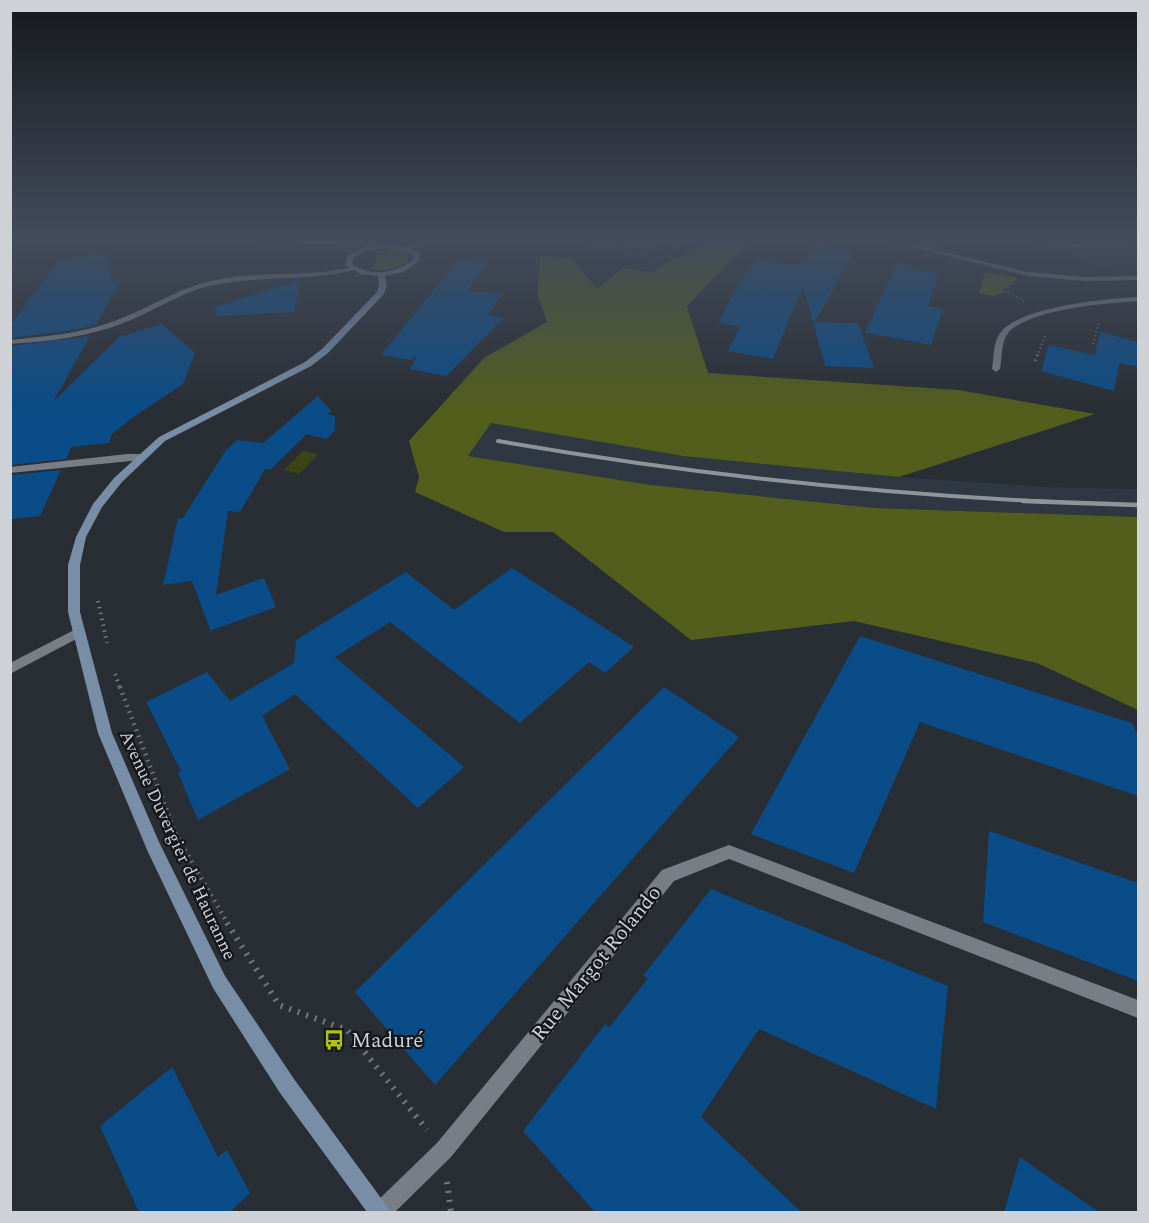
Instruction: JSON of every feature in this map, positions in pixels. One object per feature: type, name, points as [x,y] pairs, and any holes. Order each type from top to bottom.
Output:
[{"type":"main road","name":"Avenue Duvergier de Hauranne","points":[[376,297],[317,357],[162,440],[118,480],[97,506],[81,537],[74,566],[74,612],[105,733],[153,847],[219,982],[287,1086],[380,1212]]},
{"type":"street","points":[[10,342],[56,338],[95,330],[133,317],[171,297]]},
{"type":"street","points":[[996,369],[999,346],[1004,331],[1017,321],[1046,312],[1138,299]]},
{"type":"street","points":[[10,470],[141,457]]},
{"type":"street","points":[[10,669],[78,633]]},
{"type":"street","name":"Rue Margot Rolando","points":[[380,1212],[444,1150],[668,874],[729,852],[1138,1009]]},
{"type":"path","points":[[1017,297],[1046,312]]},
{"type":"path","points":[[1093,344],[1099,321]]},
{"type":"path","points":[[1035,360],[1046,334]]},
{"type":"path","points":[[95,594],[108,646]]},
{"type":"path","points":[[113,668],[176,835],[249,960],[279,1005],[347,1030],[444,1150],[451,1212]]},
{"type":"shaded area","points":[[539,297],[696,297],[687,306],[708,373],[958,390],[1095,414],[899,477],[683,456],[491,423],[468,456],[651,485],[875,508],[1138,517],[1138,710],[1037,663],[854,621],[691,640],[553,532],[504,532],[415,492],[419,477],[409,441],[484,358],[547,322]]},
{"type":"shaded area","points":[[491,423],[683,456],[899,477],[1046,487],[1138,489],[1138,517],[875,508],[651,485],[468,456]]},
{"type":"shaded area","points":[[303,451],[318,454],[299,474],[284,470]]},
{"type":"building","points":[[31,297],[111,297],[96,325],[10,338],[10,326]]},
{"type":"building","points":[[246,297],[297,297],[294,312],[216,316],[215,307]]},
{"type":"building","points":[[428,297],[500,297],[488,316],[504,318],[446,376],[410,369],[418,354],[411,360],[381,355]]},
{"type":"building","points":[[732,297],[798,297],[773,359],[728,351],[740,327],[718,323]]},
{"type":"building","points":[[806,297],[829,297],[815,322],[858,323],[874,368],[825,366]]},
{"type":"building","points":[[881,297],[931,297],[928,306],[943,309],[931,345],[865,332]]},
{"type":"building","points":[[162,324],[195,353],[183,384],[132,418],[112,434],[109,443],[71,447],[66,459],[10,465],[10,346],[90,336],[53,402],[119,337]]},
{"type":"building","points":[[1100,332],[1138,342],[1138,367],[1119,363],[1114,391],[1041,371],[1049,345],[1095,355]]},
{"type":"building","points":[[318,396],[331,411],[327,414],[335,416],[335,430],[326,439],[307,434],[270,470],[265,469],[240,512],[228,511],[216,595],[264,578],[276,607],[211,632],[192,581],[163,585],[178,518],[183,518],[226,450],[237,440],[263,443]]},
{"type":"building","points":[[61,470],[40,516],[10,519],[10,475]]},
{"type":"building","points":[[512,568],[634,647],[605,673],[589,662],[520,723],[390,622],[335,657],[464,767],[418,808],[295,694],[262,716],[290,769],[198,820],[178,773],[181,771],[146,702],[207,672],[230,701],[294,663],[296,640],[406,572],[454,610]]},
{"type":"building","points":[[860,636],[1132,723],[1138,735],[1138,796],[920,722],[854,873],[751,834]]},
{"type":"building","points":[[664,687],[739,737],[435,1085],[355,992]]},
{"type":"building","points":[[989,831],[1138,883],[1138,981],[983,922]]},
{"type":"building","points":[[711,889],[948,986],[936,1109],[759,1029],[701,1117],[801,1212],[595,1212],[523,1131],[605,1024],[609,1028],[648,978],[643,976]]},
{"type":"building","points":[[172,1067],[218,1157],[227,1150],[250,1193],[230,1212],[139,1212],[100,1126]]},
{"type":"building","points":[[1020,1157],[1054,1181],[1099,1212],[1004,1212]]},
{"type":"railway","points":[[498,441],[636,463],[775,480],[914,493],[1053,502]]},
{"type":"railway","points":[[1023,501],[1138,505]]},
{"type":"place","name":"Maduré","points":[[334,1040]]}]
